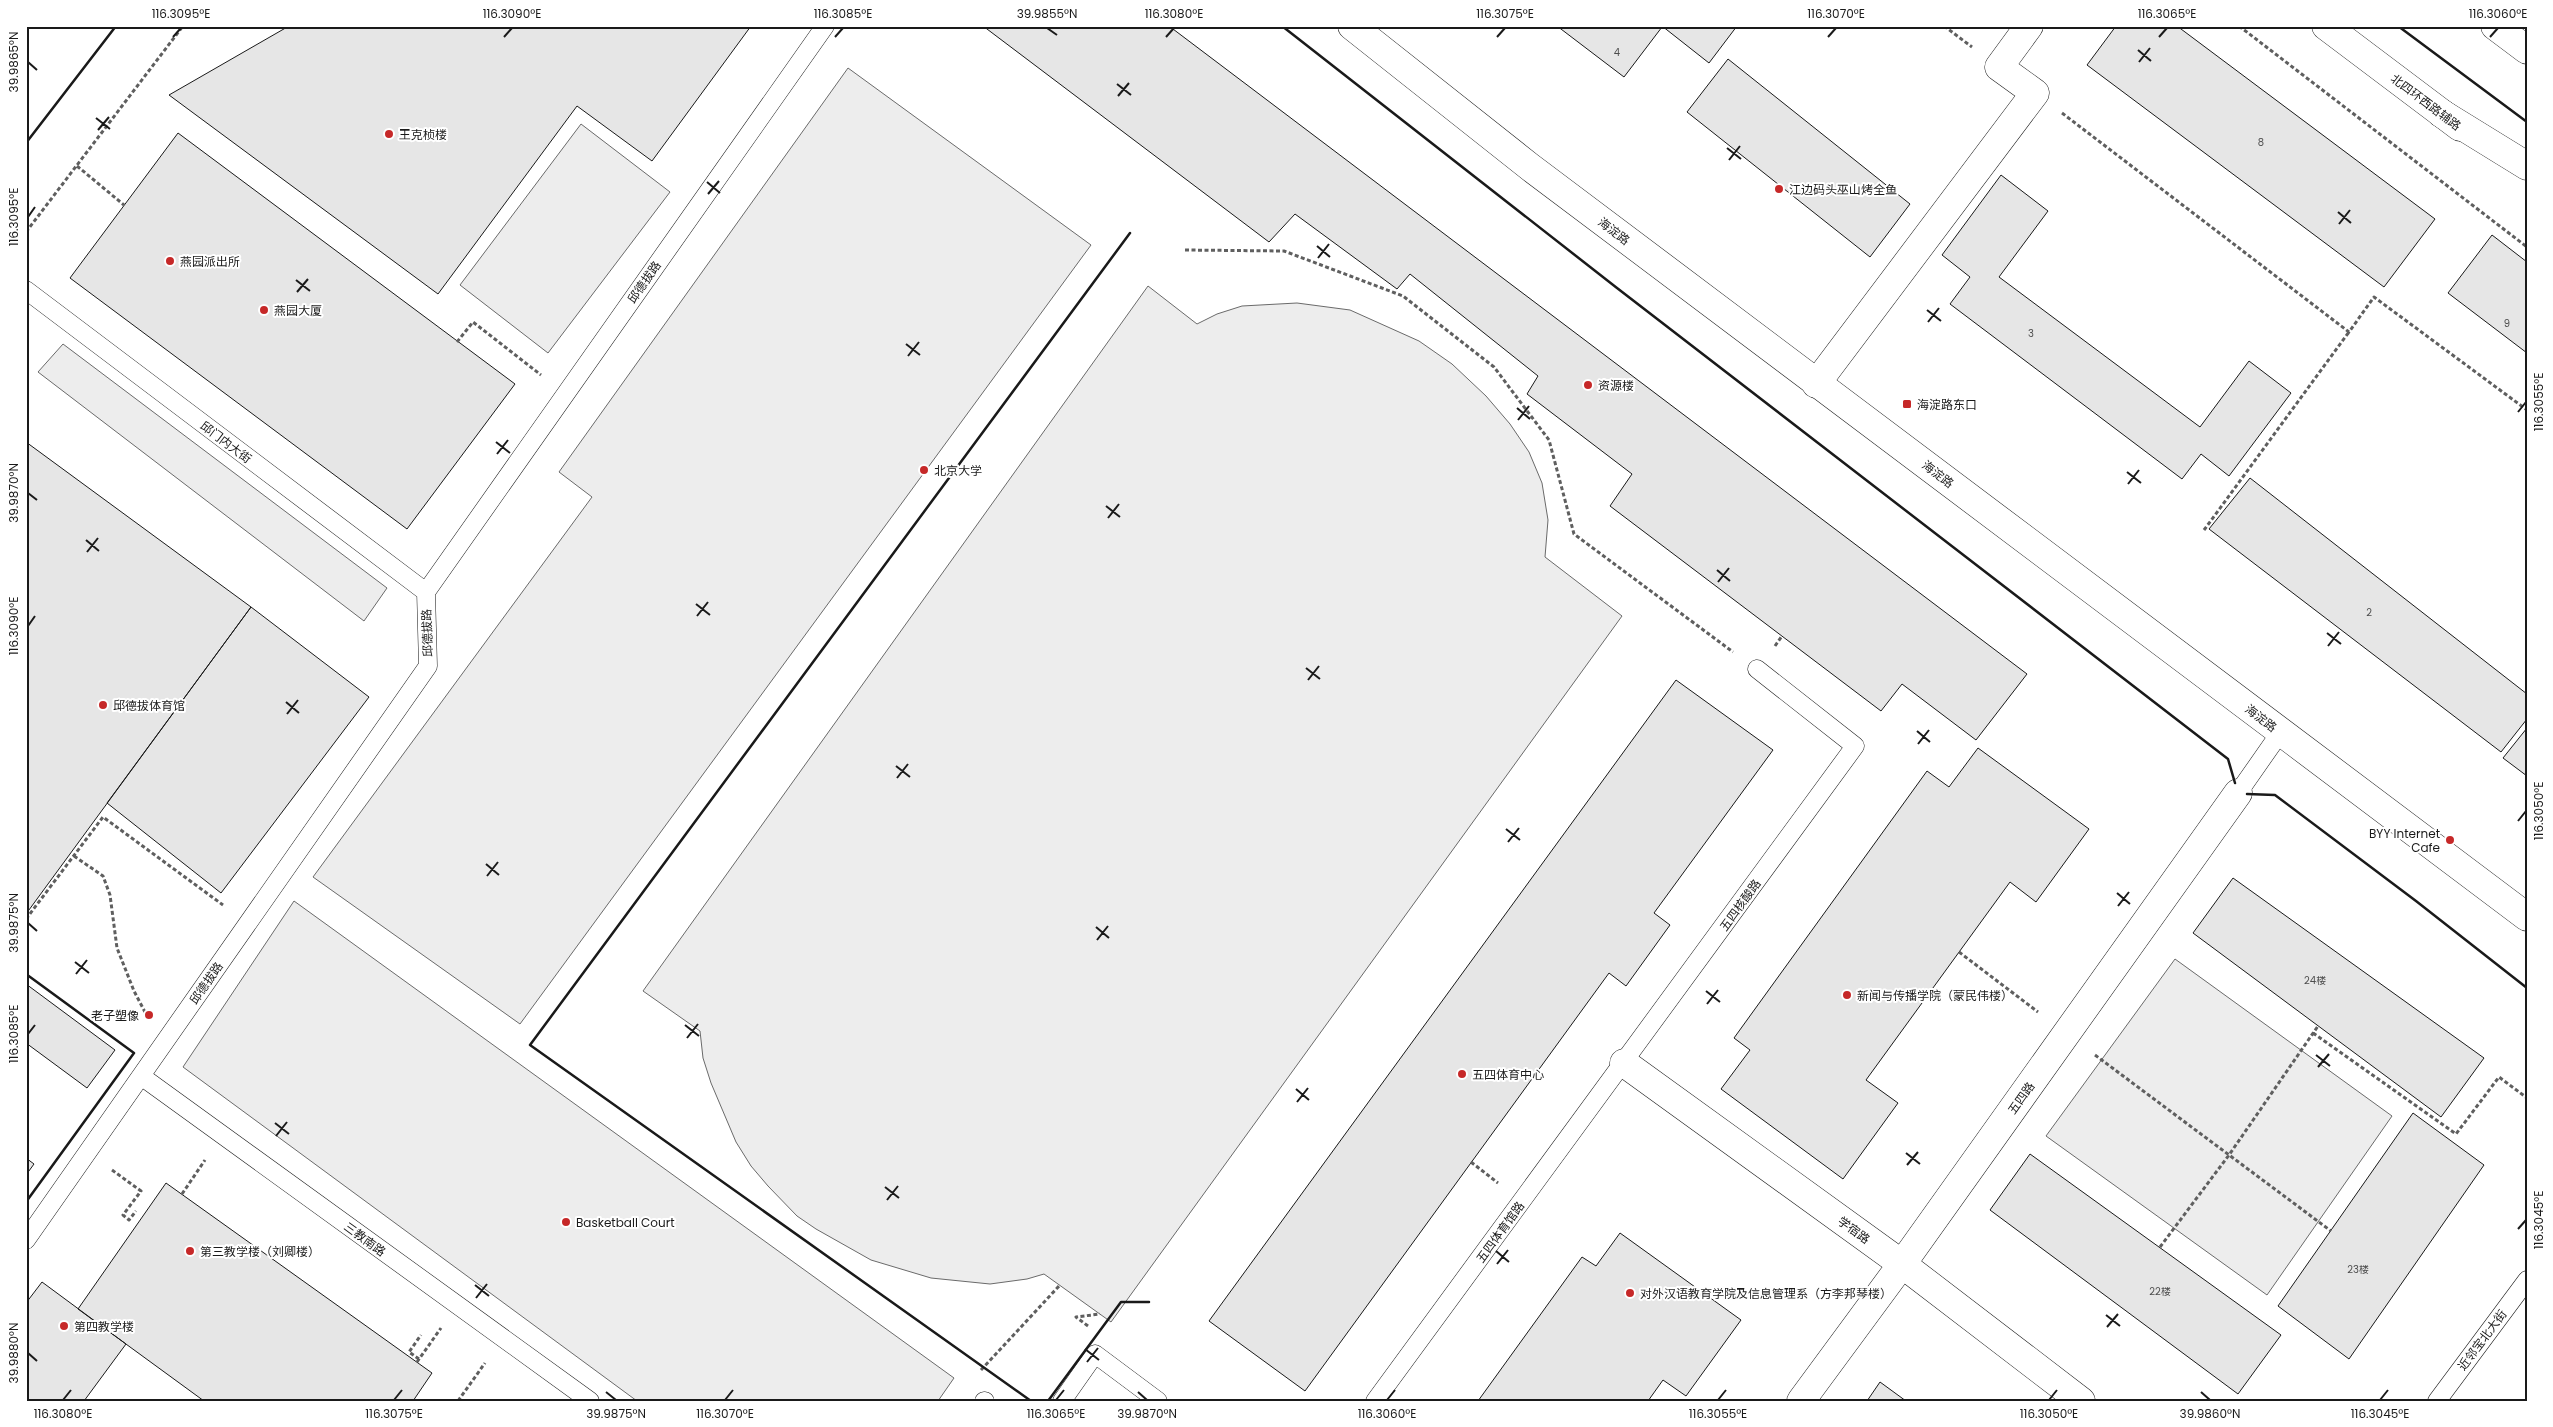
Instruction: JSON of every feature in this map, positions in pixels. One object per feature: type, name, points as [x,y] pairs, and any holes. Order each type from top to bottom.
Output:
[{"type":"main road","name":"海淀路","points":[[1352,26],[1530,167],[1816,384],[2527,917]]},
{"type":"main road","points":[[1816,384],[2035,93],[1998,67],[2029,26]]},
{"type":"main road","name":"北四环西路辅路","points":[[2326,26],[2527,177]]},
{"type":"main road","points":[[2495,26],[2527,50]]},
{"type":"main road","points":[[2441,113],[2527,166]]},
{"type":"main road","name":"五四路","points":[[1801,1401],[1902,1264],[2238,794]]},
{"type":"main road","name":"学宿路","points":[[1624,1063],[1902,1264],[2081,1401]]},
{"type":"lane","name":"邱德拔路","points":[[26,1240],[428,666],[426,592],[825,26]]},
{"type":"lane","name":"邱门内大街","points":[[26,290],[426,592]]},
{"type":"lane","name":"五四核酸路","points":[[1624,1063],[1856,746],[1757,669]]},
{"type":"lane","points":[[2238,794],[2280,733]]},
{"type":"lane","name":"五四体育馆路","points":[[1375,1401],[1624,1063]]},
{"type":"lane","name":"三教南路","points":[[141,1076],[590,1401]]},
{"type":"lane","name":"近邻宝北大街","points":[[2437,1401],[2527,1280]]},
{"type":"lane","points":[[1062,1401],[1095,1354],[1158,1401]]},
{"type":"path","points":[[26,232],[183,26]]},
{"type":"path","points":[[2239,26],[2527,247]]},
{"type":"path","points":[[2035,93],[2349,332]]},
{"type":"path","points":[[77,166],[124,205]]},
{"type":"path","points":[[1185,250],[1284,251],[1403,296],[1494,367],[1549,440],[1574,534],[1757,669]]},
{"type":"path","points":[[2204,530],[2374,297],[2527,410]]},
{"type":"path","points":[[457,342],[473,322],[565,394]]},
{"type":"path","points":[[26,919],[103,817],[248,924]]},
{"type":"path","points":[[74,856],[103,876],[110,895],[117,948],[134,991],[152,1025],[168,1037]]},
{"type":"path","points":[[1959,952],[2331,1231]]},
{"type":"path","points":[[2160,1247],[2229,1154],[2318,1026]]},
{"type":"path","points":[[2313,1033],[2456,1134],[2500,1077],[2527,1098]]},
{"type":"path","points":[[88,1152],[141,1191],[123,1215],[129,1220],[136,1211]]},
{"type":"path","points":[[182,1194],[187,1188]]},
{"type":"path","points":[[985,1401],[966,1387],[1060,1285]]},
{"type":"path","points":[[421,1335],[409,1352],[418,1361],[424,1352]]},
{"type":"path","points":[[458,1401],[503,1339]]},
{"type":"shaded area","points":[[848,68],[1091,245],[520,1024],[313,877],[592,497],[559,472]]},
{"type":"shaded area","points":[[581,124],[670,192],[548,353],[460,285]]},
{"type":"shaded area","points":[[1148,286],[1197,324],[1217,314],[1242,306],[1297,303],[1350,310],[1419,341],[1452,364],[1486,396],[1510,424],[1529,452],[1542,483],[1548,520],[1545,557],[1622,616],[1111,1322],[1044,1274],[1027,1279],[990,1284],[931,1278],[871,1260],[797,1216],[751,1166],[736,1142],[711,1083],[703,1058],[700,1031],[643,991]]},
{"type":"shaded area","points":[[63,344],[387,588],[364,621],[38,372]]},
{"type":"shaded area","name":"Basketball Court","points":[[294,901],[954,1378],[938,1401],[637,1401],[183,1067]]},
{"type":"shaded area","points":[[2175,959],[2392,1116],[2267,1295],[2046,1136]]},
{"type":"building","name":"王克桢楼","points":[[289,26],[751,26],[652,161],[577,106],[438,294],[169,95]]},
{"type":"building","name":"资源楼","points":[[983,26],[1169,26],[2027,674],[1976,740],[1902,684],[1881,711],[1610,506],[1632,474],[1527,394],[1538,376],[1410,274],[1397,289],[1295,214],[1269,242]]},
{"type":"building","points":[[1557,26],[1661,26],[1662,27],[1624,77]]},
{"type":"building","points":[[1662,26],[1737,26],[1709,63]]},
{"type":"building","points":[[2116,26],[2177,26],[2435,219],[2384,287],[2087,65]]},
{"type":"building","points":[[1728,59],[1910,204],[1870,257],[1687,112]]},
{"type":"building","name":"燕园大厦","points":[[178,133],[515,384],[407,529],[70,278]]},
{"type":"building","points":[[2001,175],[2048,211],[1999,277],[2200,427],[2249,361],[2291,393],[2229,476],[2201,454],[2182,479],[1950,304],[1970,277],[1942,255]]},
{"type":"building","points":[[2492,235],[2527,262],[2527,353],[2448,293]]},
{"type":"building","name":"邱德拔体育馆","points":[[26,442],[251,607],[26,914]]},
{"type":"building","points":[[2250,478],[2527,694],[2527,719],[2501,752],[2209,529]]},
{"type":"building","points":[[251,607],[369,697],[221,893],[107,803]]},
{"type":"building","name":"五四体育中心","points":[[1676,680],[1773,750],[1654,913],[1670,925],[1626,986],[1609,973],[1305,1391],[1209,1321]]},
{"type":"building","points":[[2527,728],[2527,776],[2503,758]]},
{"type":"building","name":"新闻与传播学院（蒙民伟楼）","points":[[1978,748],[2089,829],[2036,902],[2010,882],[1866,1080],[1898,1103],[1843,1179],[1721,1089],[1750,1050],[1734,1038],[1927,771],[1949,787]]},
{"type":"building","points":[[2233,878],[2484,1058],[2441,1117],[2193,933]]},
{"type":"building","points":[[26,984],[115,1050],[87,1088],[26,1043]]},
{"type":"building","points":[[2413,1113],[2484,1165],[2349,1359],[2278,1306]]},
{"type":"building","points":[[2030,1154],[2281,1335],[2238,1394],[1990,1210]]},
{"type":"building","points":[[26,1158],[34,1164],[26,1175]]},
{"type":"building","name":"第三教学楼（刘卿楼）","points":[[166,1183],[432,1373],[413,1401],[204,1401],[78,1309]]},
{"type":"building","name":"对外汉语教育学院及信息管理系（方李邦琴楼）","points":[[1620,1233],[1741,1320],[1686,1396],[1663,1380],[1648,1401],[1478,1401],[1582,1257],[1596,1266]]},
{"type":"building","name":"第四教学楼","points":[[42,1282],[126,1344],[84,1401],[26,1401],[26,1303]]},
{"type":"building","points":[[1880,1382],[1906,1401],[1867,1401]]},
{"type":"wall","points":[[26,143],[116,26]]},
{"type":"wall","points":[[1282,26],[1617,288],[2228,759],[2235,783]]},
{"type":"wall","points":[[2398,26],[2527,122]]},
{"type":"wall","points":[[1031,1401],[530,1045],[1130,233]]},
{"type":"wall","points":[[2247,794],[2275,795],[2416,901],[2527,988]]},
{"type":"wall","points":[[26,974],[134,1053],[26,1202]]},
{"type":"wall","points":[[1048,1401],[1121,1302],[1149,1302]]},
{"type":"place","name":"王克桢楼","points":[[389,134]]},
{"type":"place","name":"江边码头巫山烤全鱼","points":[[1779,189]]},
{"type":"place","name":"燕园派出所","points":[[170,261]]},
{"type":"place","name":"燕园大厦","points":[[264,310]]},
{"type":"place","name":"资源楼","points":[[1588,385]]},
{"type":"place","name":"海淀路东口","points":[[1907,404]]},
{"type":"place","name":"北京大学","points":[[924,470]]},
{"type":"place","name":"邱德拔体育馆","points":[[103,705]]},
{"type":"place","name":"BYY Internet Cafe","points":[[2450,840]]},
{"type":"place","name":"新闻与传播学院（蒙民伟楼）","points":[[1847,995]]},
{"type":"place","name":"老子塑像","points":[[149,1015]]},
{"type":"place","name":"五四体育中心","points":[[1462,1074]]},
{"type":"place","name":"Basketball Court","points":[[566,1222]]},
{"type":"place","name":"第三教学楼（刘卿楼）","points":[[190,1251]]},
{"type":"place","name":"对外汉语教育学院及信息管理系（方李邦琴楼）","points":[[1630,1293]]},
{"type":"place","name":"第四教学楼","points":[[64,1326]]}]
